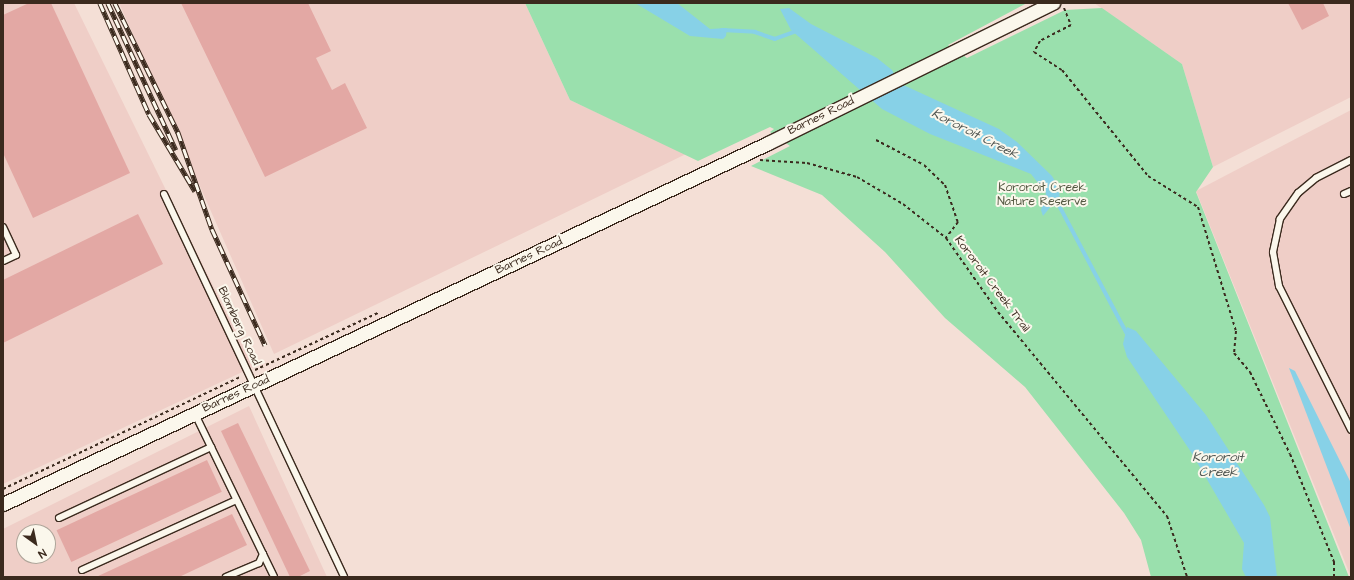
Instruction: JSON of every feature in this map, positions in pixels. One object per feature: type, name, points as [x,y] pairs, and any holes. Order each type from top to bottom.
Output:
[{"type":"street","name":"Barnes Road","points":[[3,504],[774,139],[1053,3]]},
{"type":"lane","points":[[1351,160],[1316,178],[1298,193],[1280,219],[1273,252],[1279,286],[1351,430]]},
{"type":"lane","points":[[1344,194],[1351,191]]},
{"type":"lane","name":"Blomberg Road","points":[[164,194],[344,577]]},
{"type":"lane","points":[[3,227],[16,255],[3,261]]},
{"type":"lane","points":[[195,414],[274,577]]},
{"type":"lane","points":[[60,518],[211,447]]},
{"type":"lane","points":[[82,570],[236,500]]},
{"type":"lane","points":[[226,577],[258,563],[263,554]]},
{"type":"path","points":[[1061,3],[1071,25],[1040,41],[1034,52],[1062,70],[1148,176],[1198,207],[1236,330],[1234,353],[1250,372],[1290,454],[1334,562],[1334,577]]},
{"type":"path","points":[[876,140],[924,165],[945,185],[958,222],[946,238]]},
{"type":"path","name":"Kororoit Creek Trail","points":[[759,157],[760,161],[807,163],[857,177],[903,204],[946,238],[998,312],[1167,516],[1187,577]]},
{"type":"shaded area","points":[[3,3],[74,3],[253,367],[3,484]]},
{"type":"shaded area","points":[[119,3],[525,3],[570,100],[686,154],[274,354]]},
{"type":"shaded area","points":[[1094,3],[1351,3],[1351,97],[1213,167],[1182,64]]},
{"type":"shaded area","points":[[1351,110],[1351,577],[1196,191]]},
{"type":"shaded area","points":[[249,406],[327,577],[3,577],[3,529]]},
{"type":"green space","name":"Kororoit Creek Nature Reserve","points":[[525,3],[1027,3],[948,45],[967,58],[1065,10],[1102,8],[1182,64],[1213,167],[1196,192],[1349,577],[1151,577],[1141,540],[1124,513],[1025,387],[945,318],[885,252],[822,195],[751,166],[790,146],[770,132],[774,129],[770,127],[698,161],[570,100]]},
{"type":"water","points":[[635,3],[677,3],[710,29],[727,28],[726,36],[723,39],[690,36]]},
{"type":"water","name":"Kororoit Creek","points":[[789,8],[811,24],[877,58],[892,70],[899,83],[999,129],[1017,142],[1052,176],[1059,188],[1060,202],[1052,205],[1043,216],[1041,210],[1046,193],[1031,174],[930,134],[882,109],[791,30],[780,9]]},
{"type":"water","name":"Kororoit Creek","points":[[1127,327],[1136,331],[1206,415],[1264,505],[1270,517],[1277,577],[1246,577],[1242,569],[1244,543],[1191,452],[1127,357],[1123,344]]},
{"type":"water","points":[[1289,368],[1295,371],[1351,483],[1351,530]]},
{"type":"building","points":[[29,3],[51,3],[130,173],[33,218],[3,153],[3,15]]},
{"type":"building","points":[[181,3],[308,3],[331,51],[316,58],[332,90],[345,83],[367,128],[265,177]]},
{"type":"building","points":[[1288,3],[1323,3],[1329,16],[1302,30]]},
{"type":"building","points":[[138,214],[163,264],[3,343],[3,280]]},
{"type":"building","points":[[238,423],[310,571],[298,577],[290,577],[221,431]]},
{"type":"building","points":[[207,460],[222,492],[71,562],[57,530]]},
{"type":"building","points":[[232,514],[247,545],[179,577],[96,577]]},
{"type":"waterway","name":"Kororoit Creek","points":[[722,30],[755,32],[775,39],[797,31]]},
{"type":"waterway","name":"Kororoit Creek","points":[[1057,201],[1127,333]]},
{"type":"railway","points":[[100,3],[149,114],[195,191]]},
{"type":"railway","points":[[108,3],[176,150]]},
{"type":"railway","points":[[115,3],[178,132],[212,229],[265,345]]}]
